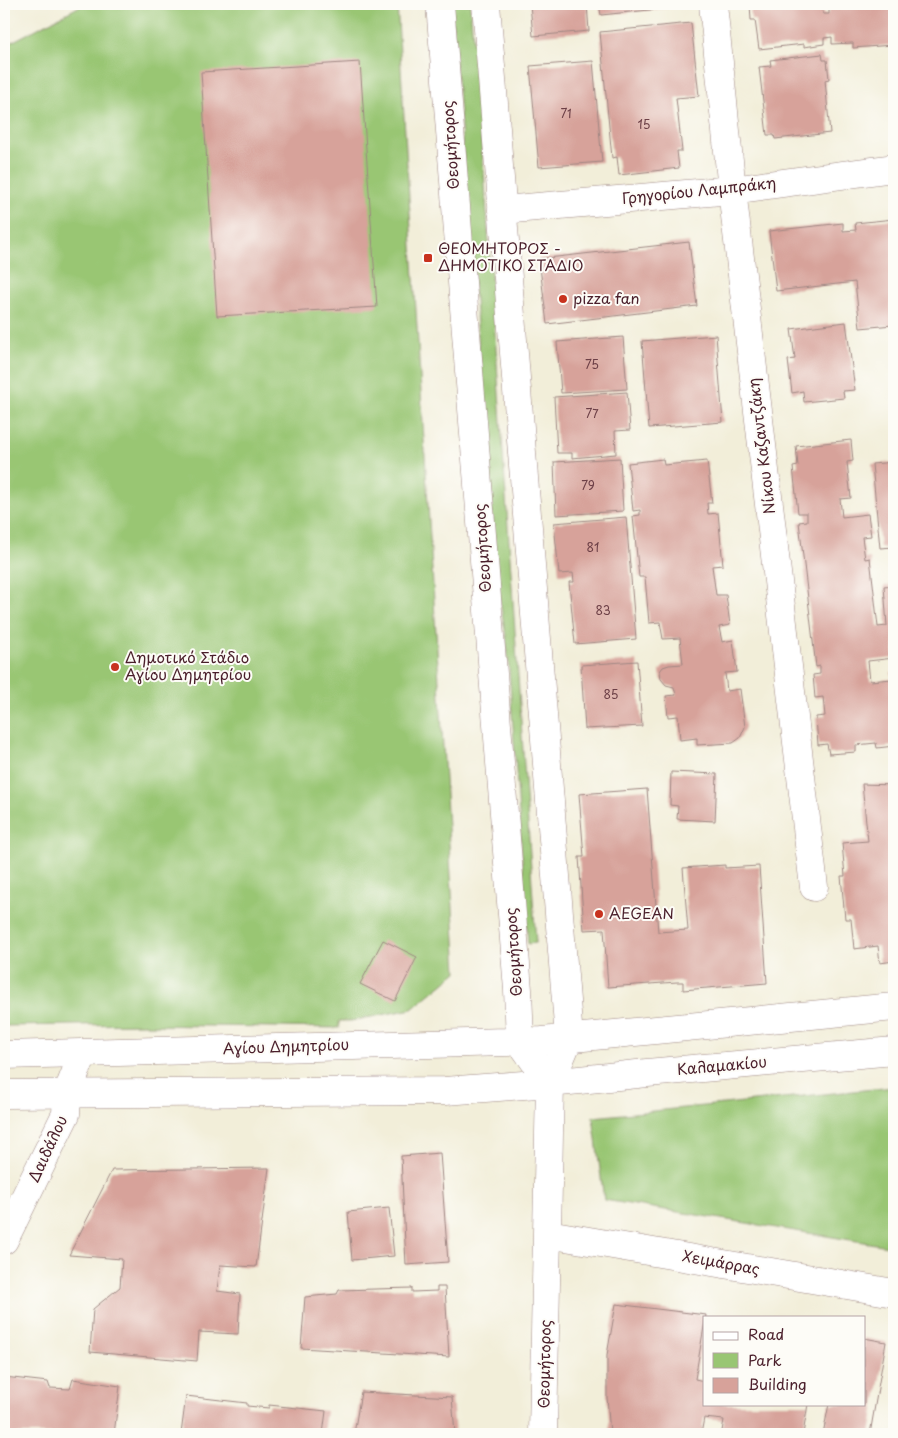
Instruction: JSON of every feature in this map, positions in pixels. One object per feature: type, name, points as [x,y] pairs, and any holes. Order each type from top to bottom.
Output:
[{"type":"street","name":"Θεομήτορος","points":[[440,4],[518,990],[520,1041]]},
{"type":"street","name":"Θεομήτορος","points":[[486,4],[569,1038],[550,1083],[543,1434]]},
{"type":"street","name":"Νίκου Καζαντζάκη","points":[[713,4],[732,190],[814,887]]},
{"type":"street","name":"Γρηγορίου Λαμπράκη","points":[[502,210],[732,190],[894,168]]},
{"type":"street","points":[[569,1038],[894,1007]]},
{"type":"street","name":"Αγίου Δημητρίου","points":[[4,1055],[520,1041],[569,1038]]},
{"type":"street","points":[[520,1041],[550,1083]]},
{"type":"street","name":"Καλαμακίου","points":[[550,1083],[894,1051]]},
{"type":"street","name":"Δαιδάλου","points":[[4,1240],[66,1114],[67,1094],[82,1054]]},
{"type":"street","points":[[4,1094],[445,1090],[550,1083]]},
{"type":"street","name":"Χειμάρρας","points":[[548,1234],[894,1293]]},
{"type":"green space","points":[[84,4],[397,4],[457,972],[412,1009],[351,1021],[339,1021],[339,1028],[146,1024],[4,1026],[4,46]]},
{"type":"green space","points":[[451,4],[470,4],[485,185],[536,943],[528,944],[509,669],[506,636],[499,596]]},
{"type":"green space","points":[[894,1087],[894,1247],[604,1200],[593,1117]]},
{"type":"building","points":[[530,4],[587,4],[589,31],[533,36]]},
{"type":"building","points":[[599,4],[669,4],[669,8],[601,15]]},
{"type":"building","points":[[750,4],[822,4],[823,14],[829,14],[829,4],[894,4],[893,45],[853,48],[853,43],[832,44],[832,37],[824,38],[824,44],[804,47],[804,44],[759,49],[755,20],[751,20]]},
{"type":"building","points":[[691,23],[699,96],[676,98],[682,151],[677,151],[679,168],[619,175],[617,157],[612,158],[600,32]]},
{"type":"building","points":[[822,54],[823,60],[827,60],[829,79],[825,80],[830,133],[775,139],[774,135],[767,135],[759,67],[771,66],[770,60]]},
{"type":"building","points":[[593,61],[602,162],[539,167],[530,66]]},
{"type":"building","points":[[360,62],[377,307],[217,316],[201,72]]},
{"type":"building","points":[[894,219],[894,304],[890,304],[893,325],[860,328],[855,282],[776,291],[769,231],[843,223],[843,231],[856,230],[855,223]]},
{"type":"building","points":[[689,242],[697,306],[547,324],[539,259]]},
{"type":"building","points":[[846,322],[855,390],[843,391],[844,398],[804,402],[803,391],[792,393],[788,360],[795,359],[791,329]]},
{"type":"building","points":[[716,335],[723,422],[649,428],[642,341]]},
{"type":"building","points":[[623,337],[627,389],[561,393],[557,342]]},
{"type":"building","points":[[627,392],[630,430],[615,431],[616,454],[572,458],[572,453],[557,453],[554,397]]},
{"type":"building","points":[[851,440],[853,461],[847,462],[851,498],[840,499],[842,517],[868,514],[871,536],[862,537],[865,559],[870,558],[878,627],[887,626],[884,586],[894,585],[894,658],[868,661],[870,681],[892,679],[891,672],[894,672],[894,746],[877,748],[876,743],[856,745],[856,752],[829,754],[827,744],[818,745],[816,717],[825,716],[823,697],[815,698],[813,675],[820,674],[820,666],[816,667],[799,522],[807,521],[807,513],[798,513],[793,467],[798,466],[796,446]]},
{"type":"building","points":[[620,458],[623,511],[556,515],[554,462]]},
{"type":"building","points":[[663,459],[664,465],[707,461],[712,503],[707,503],[708,514],[718,513],[723,565],[712,566],[716,595],[726,595],[730,625],[719,627],[722,642],[733,640],[737,672],[725,673],[727,691],[740,689],[745,727],[740,738],[733,743],[697,745],[697,738],[680,740],[678,716],[668,717],[666,696],[676,695],[674,687],[666,685],[661,679],[660,671],[663,667],[669,665],[683,664],[680,638],[663,639],[660,622],[649,623],[645,577],[639,577],[633,516],[640,515],[640,510],[633,511],[628,463]]},
{"type":"building","points":[[894,462],[894,547],[880,548],[872,464]]},
{"type":"building","points":[[626,517],[636,639],[575,644],[569,582],[574,582],[573,573],[559,574],[554,523]]},
{"type":"building","points":[[637,661],[642,726],[585,729],[581,665]]},
{"type":"building","points":[[671,772],[717,774],[715,821],[677,819],[678,806],[670,805]]},
{"type":"building","points":[[862,784],[894,785],[894,961],[880,963],[878,946],[854,949],[851,919],[845,919],[841,876],[845,876],[842,843],[868,841]]},
{"type":"building","points":[[647,789],[658,932],[688,930],[683,868],[725,865],[725,868],[759,866],[767,983],[683,990],[683,982],[608,987],[604,929],[584,930],[579,857],[584,857],[579,794]]},
{"type":"building","points":[[383,940],[417,957],[395,1001],[360,984]]},
{"type":"building","points":[[440,1153],[448,1262],[406,1265],[401,1156]]},
{"type":"building","points":[[269,1168],[256,1267],[220,1265],[217,1291],[240,1294],[238,1334],[199,1332],[197,1361],[90,1352],[93,1309],[120,1287],[122,1259],[69,1255],[112,1170]]},
{"type":"building","points":[[389,1208],[394,1256],[352,1260],[348,1212]]},
{"type":"building","points":[[437,1287],[445,1287],[449,1357],[301,1348],[305,1297],[337,1294],[339,1290],[412,1288],[412,1292],[437,1291]]},
{"type":"building","points":[[616,1304],[706,1315],[703,1316],[703,1332],[695,1379],[703,1381],[703,1406],[808,1406],[803,1434],[741,1434],[722,1431],[724,1420],[704,1418],[701,1434],[610,1434],[607,1397],[607,1355]]},
{"type":"building","points":[[866,1338],[886,1342],[870,1434],[823,1434],[829,1406],[866,1406]]},
{"type":"building","points":[[4,1377],[48,1382],[50,1388],[70,1389],[73,1379],[120,1386],[114,1434],[4,1434]]},
{"type":"building","points":[[361,1392],[452,1397],[455,1434],[354,1434]]},
{"type":"building","points":[[186,1396],[247,1403],[247,1406],[269,1408],[269,1405],[326,1411],[323,1434],[181,1434]]},
{"type":"place","name":"ΘΕΟΜΗΤΟΡΟΣ - ΔΗΜΟΤΙΚΟ ΣΤΑΔΙΟ","points":[[428,258]]},
{"type":"place","name":"pizza fan","points":[[563,299]]},
{"type":"place","name":"Δημοτικό Στάδιο Αγίου Δημητρίου","points":[[115,667]]},
{"type":"place","name":"AEGEAN","points":[[599,914]]}]
